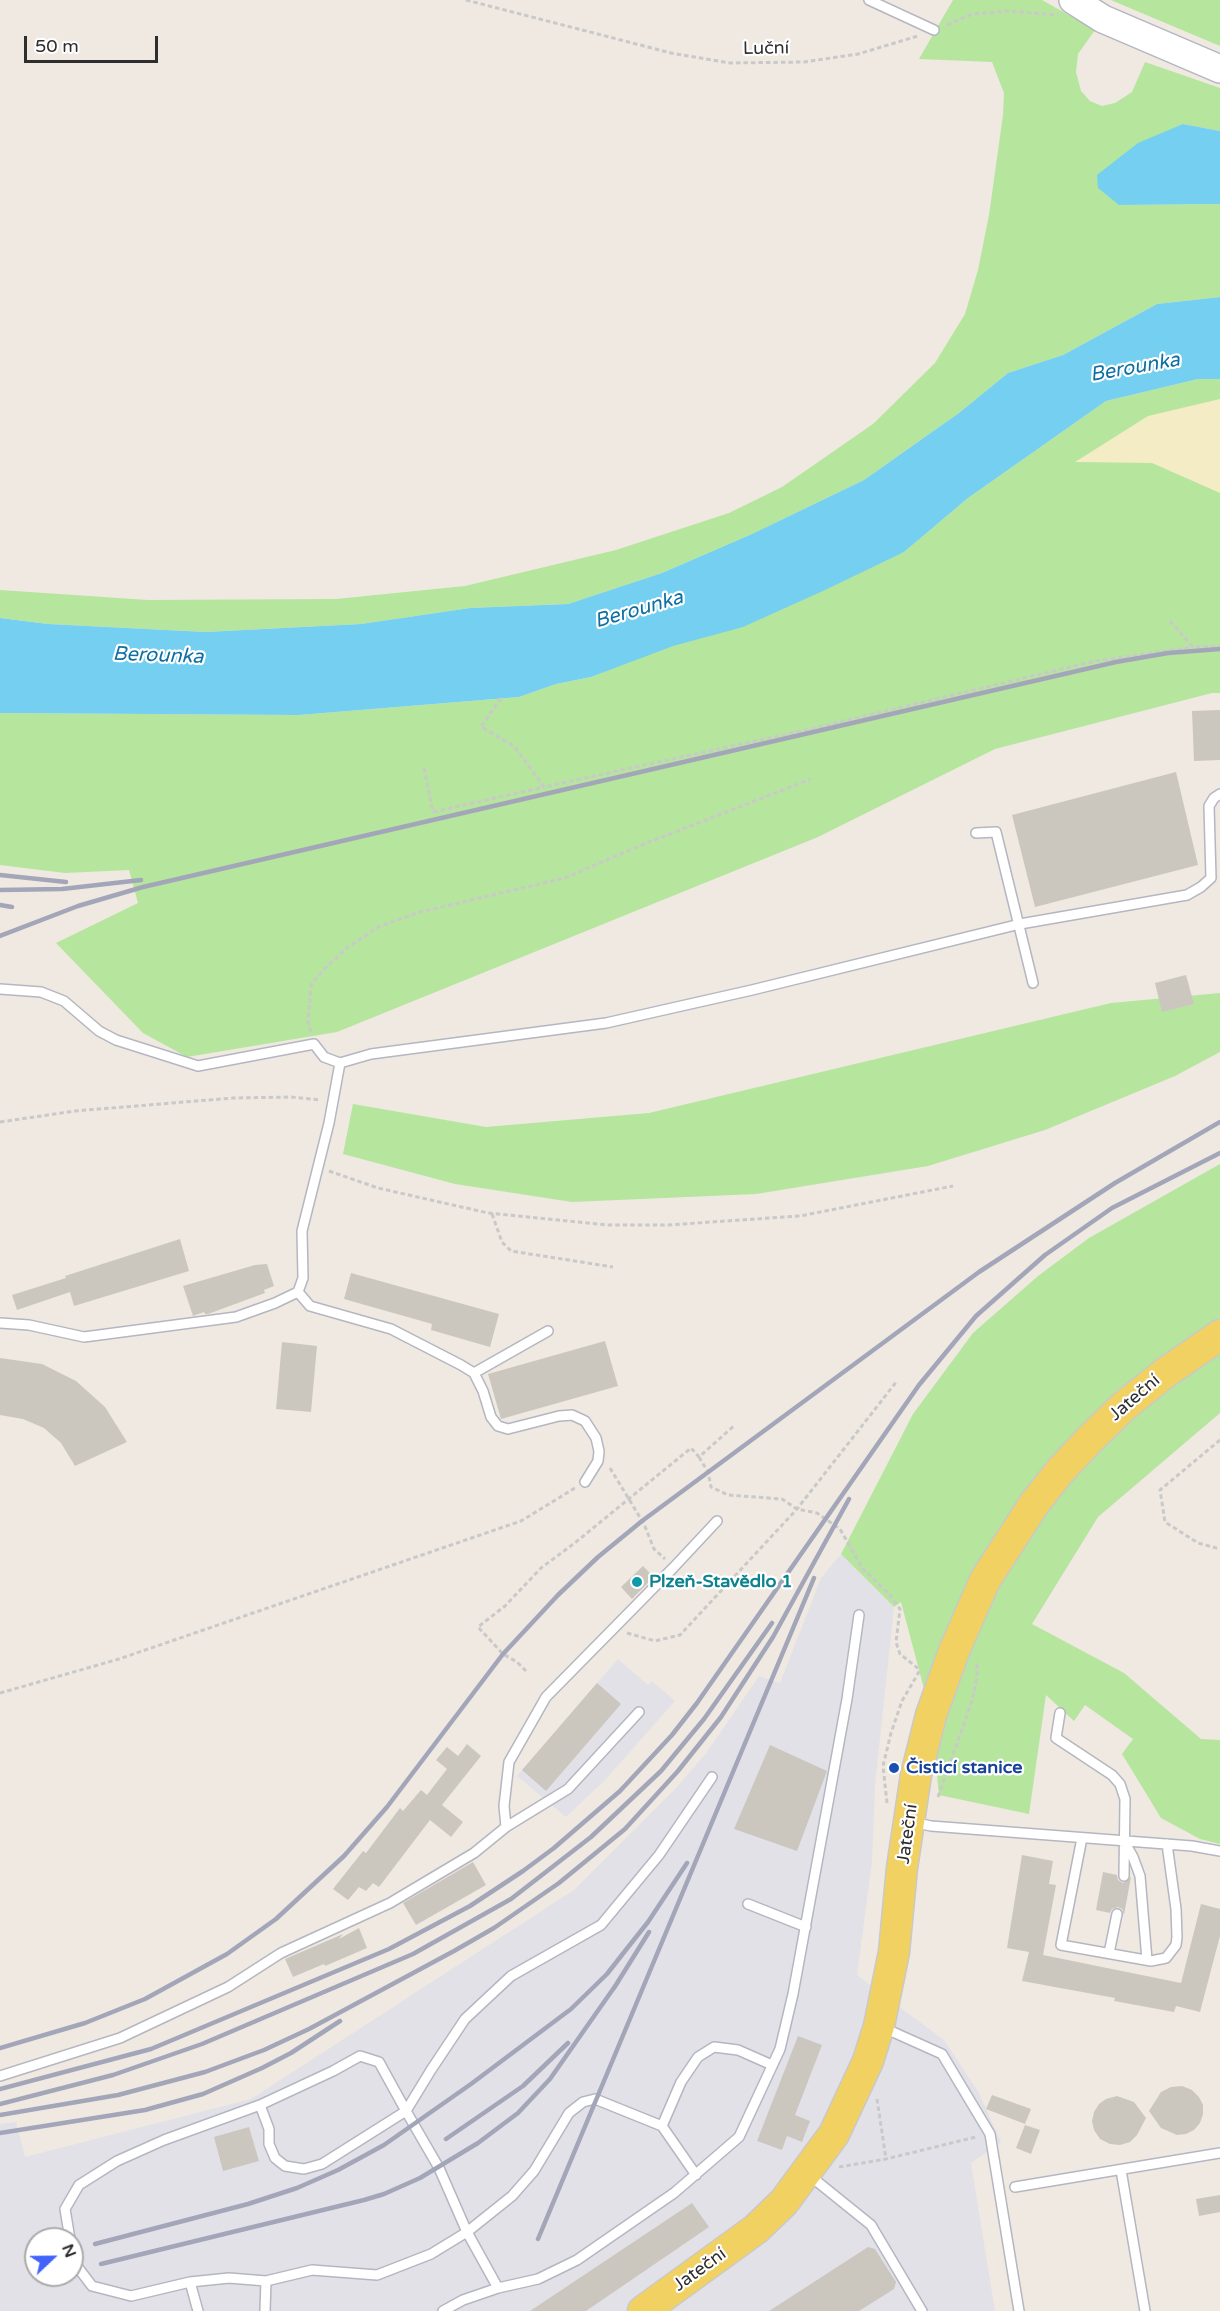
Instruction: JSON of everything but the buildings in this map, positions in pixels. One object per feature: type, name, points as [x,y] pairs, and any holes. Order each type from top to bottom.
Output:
[{"type":"main road","name":"Jateční","points":[[643,2311],[756,2229],[783,2202],[821,2170],[834,2134],[868,2061],[879,2026],[894,1952],[916,1775],[932,1715],[950,1662],[985,1580],[1010,1539],[1053,1479],[1089,1440],[1124,1406],[1165,1373],[1220,1335]]},
{"type":"street","points":[[1069,8],[1103,19],[1220,69]]},
{"type":"lane","points":[[869,0],[934,30]]},
{"type":"lane","points":[[0,989],[41,992],[64,1000],[99,1031],[116,1040],[198,1066],[314,1044],[324,1057],[340,1063],[371,1054],[606,1023],[752,990],[1020,924],[1187,895],[1202,887],[1211,878],[1209,806],[1220,794]]},
{"type":"lane","points":[[976,833],[996,831],[1033,983]]},
{"type":"lane","points":[[0,1323],[29,1325],[84,1337],[228,1318],[275,1303],[298,1292],[303,1278],[302,1231],[340,1063]]},
{"type":"lane","points":[[298,1292],[310,1306],[391,1329],[474,1373],[491,1416],[498,1426],[508,1429],[558,1416],[572,1415],[585,1421],[596,1438],[599,1451],[598,1461],[585,1482]]},
{"type":"lane","points":[[474,1373],[548,1331]]},
{"type":"lane","points":[[506,1827],[504,1806],[509,1762],[546,1698],[717,1521]]},
{"type":"lane","points":[[443,2311],[463,2300],[498,2288],[538,2279],[577,2260],[674,2193],[739,2137],[783,2038],[806,1927],[847,1699],[859,1615]]},
{"type":"lane","points":[[0,2076],[120,2038],[228,1987],[282,1953],[390,1903],[474,1853],[506,1827],[568,1789],[639,1712]]},
{"type":"lane","points":[[1060,1713],[1056,1738],[1112,1775],[1120,1784],[1125,1798],[1124,1876]]},
{"type":"lane","points":[[260,2105],[269,2129],[269,2144],[274,2158],[285,2166],[304,2169],[322,2164],[406,2111],[465,2019],[511,1976],[601,1925],[659,1855],[712,1777]]},
{"type":"lane","points":[[909,1822],[931,1826],[1167,1844],[1220,1851]]},
{"type":"lane","points":[[1082,1838],[1061,1945],[1159,1961],[1166,1958],[1176,1946],[1176,1910],[1167,1844]]},
{"type":"lane","points":[[1124,1841],[1140,1876],[1147,1960]]},
{"type":"lane","points":[[748,1904],[806,1927]]},
{"type":"lane","points":[[1109,1953],[1117,1914]]},
{"type":"lane","points":[[879,2026],[942,2054],[990,2134],[1019,2311]]},
{"type":"lane","points":[[662,2126],[681,2082],[698,2056],[714,2047],[738,2050],[772,2065]]},
{"type":"lane","points":[[68,2227],[65,2209],[79,2185],[117,2161],[164,2140],[260,2105],[333,2071],[360,2055],[379,2062],[438,2168],[467,2232],[498,2288]]},
{"type":"lane","points":[[84,2275],[92,2286],[131,2296],[190,2282],[229,2278],[266,2281],[312,2270],[377,2275],[431,2254],[467,2232],[512,2196],[534,2171],[569,2113],[583,2102],[595,2099],[662,2126],[696,2175]]},
{"type":"lane","points":[[1015,2187],[1220,2153]]},
{"type":"lane","points":[[821,2170],[871,2225],[920,2308],[908,2311]]},
{"type":"lane","points":[[1121,2170],[1145,2311]]},
{"type":"lane","points":[[265,2311],[266,2281]]},
{"type":"lane","points":[[190,2282],[198,2311]]},
{"type":"lane","points":[[457,2311],[463,2300]]},
{"type":"path","name":"Luční","points":[[466,0],[672,52],[730,63],[804,62],[858,54],[911,39],[972,14],[1069,8]]},
{"type":"path","points":[[1170,621],[1193,646]]},
{"type":"path","points":[[424,768],[433,812],[799,732],[1096,662],[1193,646],[1220,646]]},
{"type":"path","points":[[501,698],[481,727],[514,746],[544,787]]},
{"type":"path","points":[[314,1044],[308,1022],[311,985],[324,969],[348,947],[380,926],[420,912],[565,878],[639,846],[811,779]]},
{"type":"path","points":[[0,1122],[75,1111],[233,1098],[291,1096],[333,1101]]},
{"type":"path","points":[[318,1167],[398,1193],[492,1214],[607,1225],[667,1225],[800,1216],[953,1186]]},
{"type":"path","points":[[492,1214],[502,1242],[511,1251],[613,1267]]},
{"type":"path","points":[[613,1628],[655,1641],[680,1635],[798,1509],[897,1381]]},
{"type":"path","points":[[699,1457],[735,1425]]},
{"type":"path","points":[[1220,1440],[1160,1490],[1165,1522],[1198,1543],[1220,1549]]},
{"type":"path","points":[[526,1671],[517,1662],[503,1654],[478,1627],[505,1606],[541,1568],[691,1448],[708,1472],[711,1488],[728,1495],[782,1499],[798,1509],[817,1513],[840,1529],[862,1569],[889,1594],[900,1609],[896,1642],[900,1654],[920,1670]]},
{"type":"path","points":[[599,1451],[644,1524],[654,1548],[674,1567]]},
{"type":"path","points":[[0,1693],[119,1659],[521,1521],[585,1482]]},
{"type":"path","points":[[877,2098],[886,2159]]},
{"type":"path","points":[[821,2170],[886,2159],[990,2134]]},
{"type":"shaded area","points":[[841,1554],[894,1607],[875,1785],[872,1862],[857,1975],[944,2040],[979,2093],[1001,2142],[971,2163],[995,2311],[0,2311],[0,2124],[16,2122],[25,2157],[251,2099],[574,1890],[677,1787],[707,1752],[759,1676],[780,1683],[821,1578]]},
{"type":"shaded area","points":[[618,1659],[648,1685],[652,1681],[675,1701],[606,1779],[566,1817],[517,1776]]},
{"type":"green space","points":[[953,0],[1042,0],[1095,30],[1078,54],[1076,72],[1081,91],[1090,101],[1102,106],[1115,103],[1132,92],[1145,62],[1220,88],[1220,131],[1183,124],[1119,205],[1220,204],[1220,297],[1157,304],[1063,355],[1008,373],[959,413],[864,480],[752,534],[662,573],[568,604],[470,608],[361,624],[206,632],[48,624],[0,618],[0,590],[148,600],[336,599],[465,586],[616,550],[729,513],[782,487],[873,424],[935,363],[965,314],[978,270],[989,215],[1004,93],[992,62],[919,59]]},
{"type":"green space","points":[[1111,0],[1220,0],[1220,46],[1125,6]]},
{"type":"green space","points":[[1198,379],[1220,379],[1220,693],[1212,693],[995,749],[818,837],[337,1032],[187,1057],[143,1033],[56,943],[138,903],[129,870],[65,873],[0,865],[0,713],[299,715],[519,697],[556,684],[591,677],[904,552],[968,498],[1106,401]]},
{"type":"green space","points":[[1220,993],[1220,1052],[1175,1076],[1045,1130],[928,1166],[756,1194],[572,1202],[455,1184],[343,1154],[353,1104],[486,1127],[649,1113],[1111,1003]]},
{"type":"green space","points":[[1220,1164],[1220,1413],[1098,1517],[1032,1624],[1124,1673],[1201,1739],[1220,1740],[1220,1844],[1200,1839],[1161,1818],[1122,1754],[1133,1739],[1085,1705],[1074,1721],[1046,1695],[1029,1814],[939,1795],[931,1715],[901,1602],[894,1607],[841,1554],[913,1414],[973,1333],[1038,1276],[1089,1238]]},
{"type":"sand","points":[[1220,399],[1220,493],[1152,463],[1075,462],[1148,416]]},
{"type":"water","points":[[1183,124],[1220,131],[1220,204],[1119,205],[1098,188],[1097,175],[1138,143]]},
{"type":"water","name":"Berounka","points":[[1220,297],[1220,379],[1198,379],[1106,401],[968,498],[904,552],[743,627],[673,646],[591,677],[556,684],[519,697],[299,715],[0,713],[0,618],[48,624],[206,632],[361,624],[470,608],[568,604],[662,573],[752,534],[864,480],[959,413],[1008,373],[1063,355],[1157,304]]},
{"type":"railway","points":[[0,936],[78,906],[143,887],[1116,662],[1168,653],[1220,649]]},
{"type":"railway","points":[[0,875],[66,882]]},
{"type":"railway","points":[[0,890],[62,889],[141,880]]},
{"type":"railway","points":[[0,905],[12,907]]},
{"type":"railway","points":[[0,2048],[85,2023],[145,1999],[227,1954],[276,1919],[344,1856],[387,1807],[503,1654],[558,1595],[598,1557],[642,1521],[979,1272],[1115,1183],[1220,1122]]},
{"type":"railway","points":[[0,2089],[151,2049],[389,1949],[470,1906],[554,1848],[620,1791],[672,1735],[697,1703],[919,1385],[976,1316],[1045,1255],[1112,1208],[1220,1153]]},
{"type":"railway","points":[[0,2115],[118,2095],[205,2072],[264,2050],[309,2029],[454,1951],[494,1928],[559,1883],[625,1829],[678,1771],[721,1717],[773,1637],[849,1499]]},
{"type":"railway","points":[[538,2239],[814,1578]]},
{"type":"railway","points":[[0,2104],[113,2075],[202,2044],[413,1954],[511,1899],[591,1837],[661,1771],[704,1719],[772,1623]]},
{"type":"railway","points":[[95,2244],[248,2204],[297,2188],[338,2170],[384,2145],[471,2084],[571,2009],[607,1974],[648,1922],[687,1863]]},
{"type":"railway","points":[[614,1988],[649,1932]]},
{"type":"railway","points":[[101,2264],[364,2200],[420,2178],[478,2143],[518,2113],[550,2079],[618,1982]]},
{"type":"railway","points":[[0,2133],[145,2110],[203,2094],[291,2053],[340,2021]]},
{"type":"railway","points":[[446,2139],[523,2086],[568,2043]]},
{"type":"place","name":"Plzeň-Stavědlo 1","points":[[637,1582]]},
{"type":"place","name":"Čisticí stanice","points":[[894,1768]]}]
